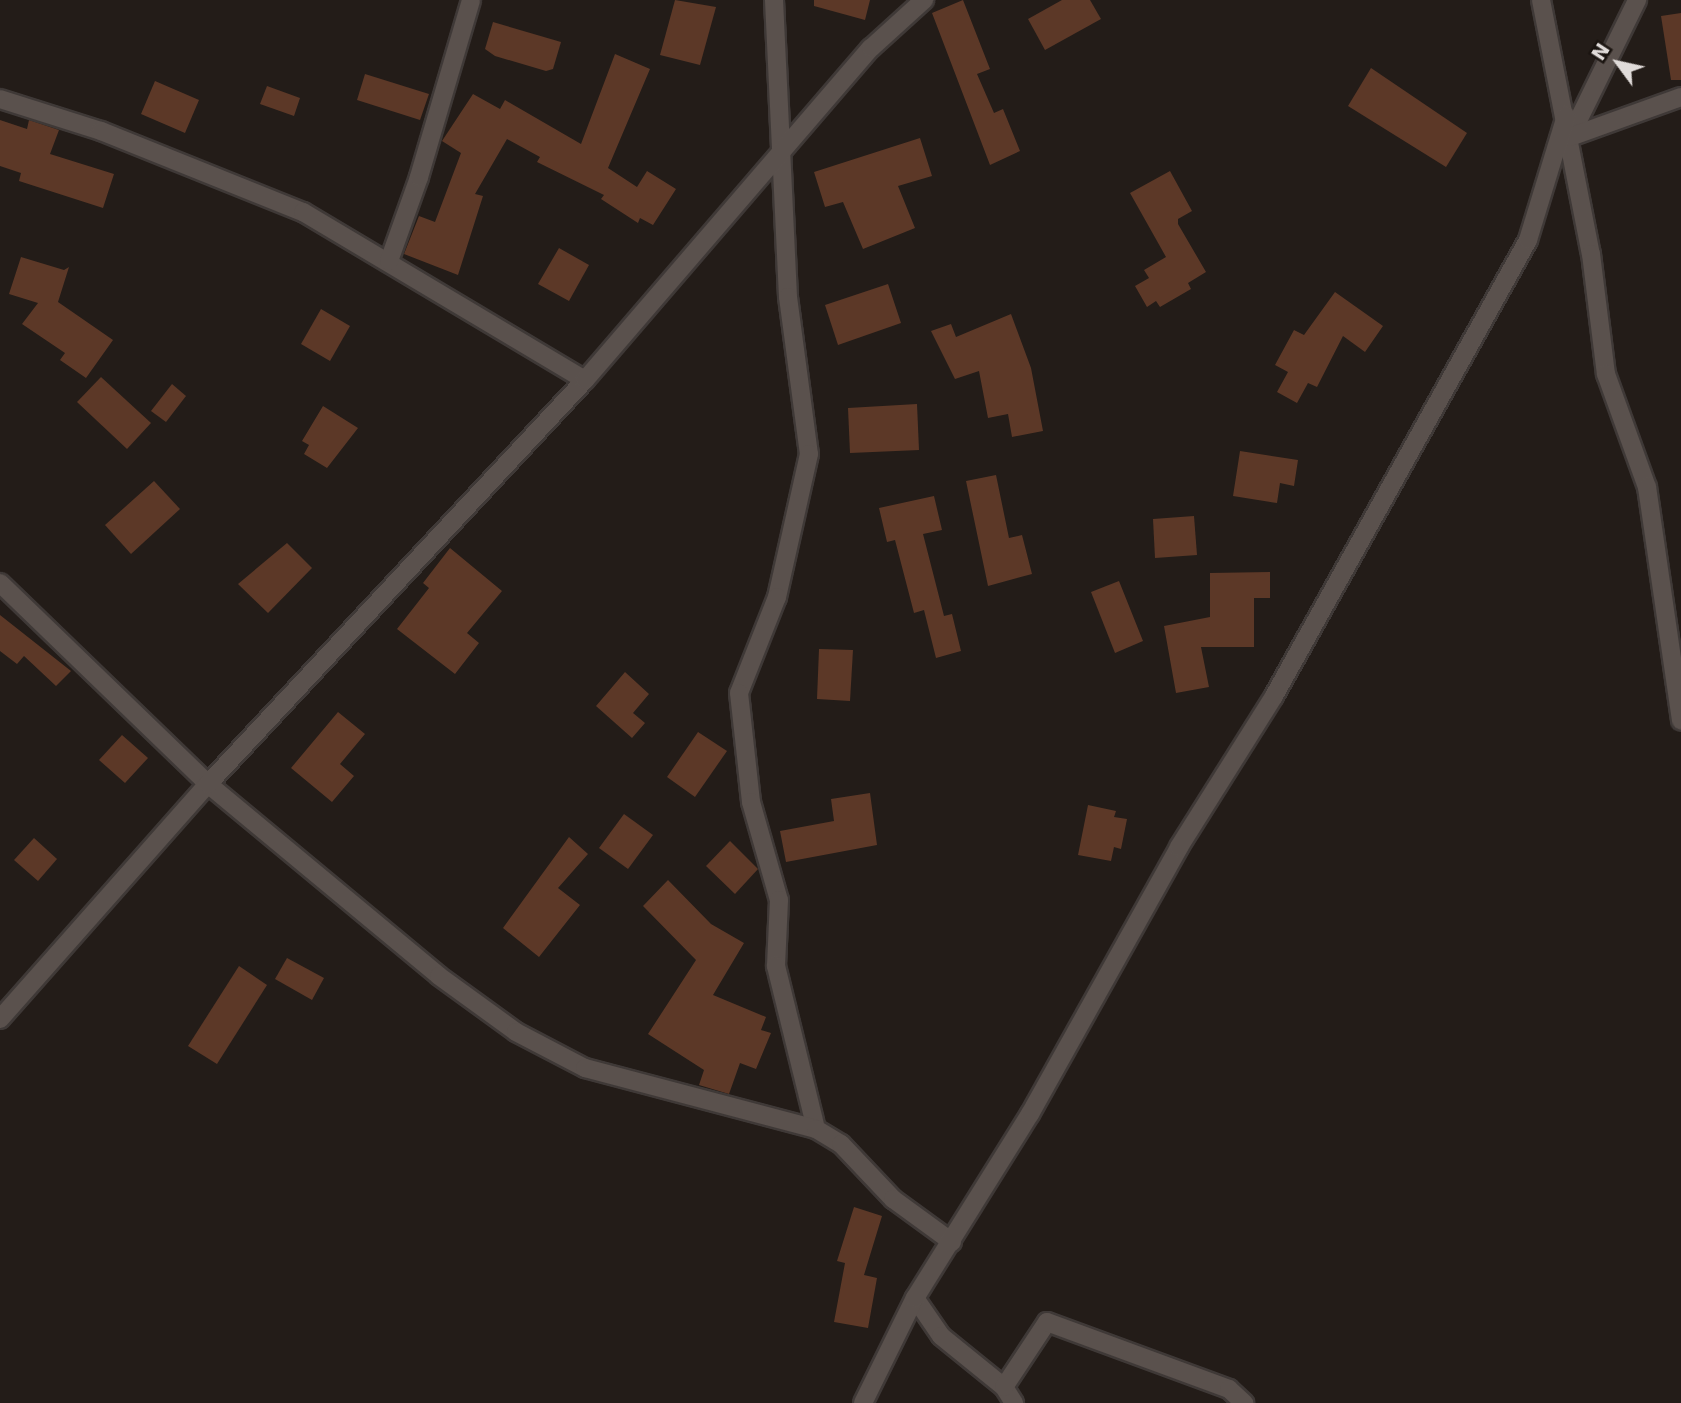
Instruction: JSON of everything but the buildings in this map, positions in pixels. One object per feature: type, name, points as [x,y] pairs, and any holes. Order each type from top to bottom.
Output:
[{"type":"street","points":[[389,261],[427,152],[471,0]]},
{"type":"street","points":[[774,0],[778,151],[788,297],[809,454],[777,597],[739,692],[751,802],[779,900],[776,966],[816,1129]]},
{"type":"street","points":[[0,1019],[208,784],[585,380],[778,151],[871,48],[924,0]]},
{"type":"street","points":[[1541,0],[1570,137],[1606,374],[1647,487],[1681,721]]},
{"type":"street","points":[[1570,137],[1637,0]]},
{"type":"street","points":[[1570,137],[1681,97]]},
{"type":"street","points":[[0,99],[102,131],[303,212],[585,380]]},
{"type":"street","points":[[863,1403],[915,1298],[1030,1114],[1179,847],[1274,696],[1528,240],[1566,116]]},
{"type":"street","points":[[0,583],[208,784],[439,976],[516,1032],[586,1068],[816,1129],[841,1144],[893,1199],[952,1242]]},
{"type":"street","points":[[915,1298],[941,1336],[1009,1395],[1047,1321],[1229,1389],[1244,1403]]}]
